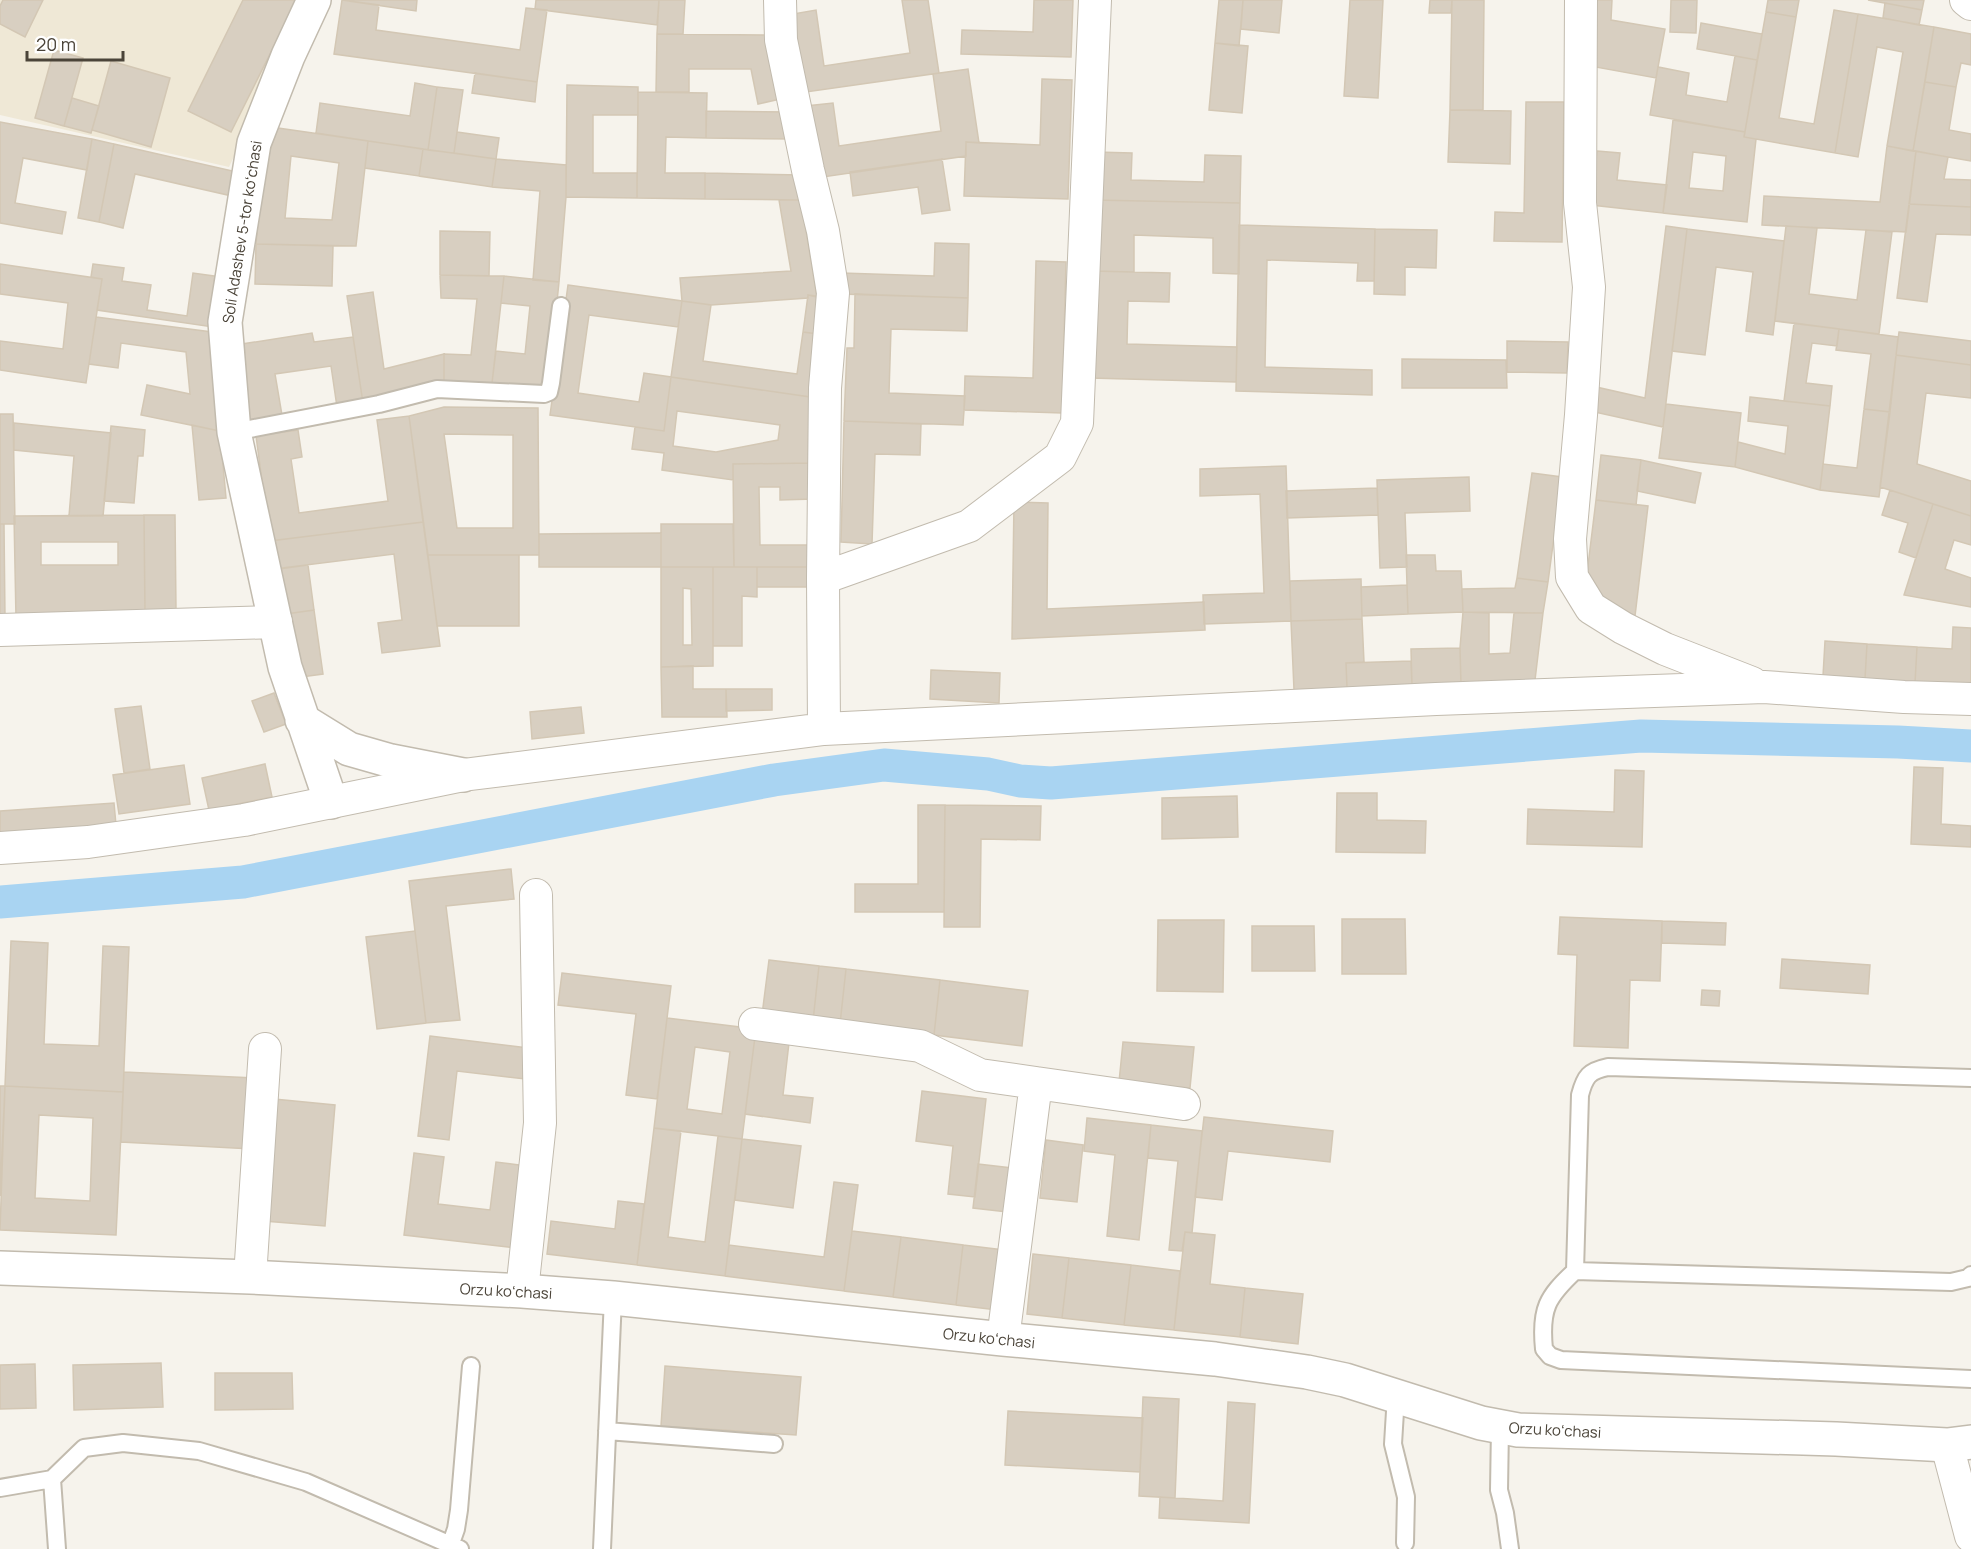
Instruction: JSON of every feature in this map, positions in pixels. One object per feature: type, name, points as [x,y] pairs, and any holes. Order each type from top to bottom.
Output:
[{"type":"street","name":"Soli Adashev 5-tor koʻchasi","points":[[314,0],[288,56],[254,143],[225,322],[234,432],[285,667],[331,802]]},
{"type":"street","points":[[780,0],[781,40],[823,231],[833,293],[825,388],[824,729]]},
{"type":"street","points":[[823,578],[969,526],[1060,457],[1077,423],[1095,0]]},
{"type":"street","points":[[1581,0],[1580,203],[1589,287],[1570,539],[1572,577],[1591,608],[1623,628],[1665,649],[1764,687]]},
{"type":"street","points":[[1966,0],[1971,4]]},
{"type":"street","points":[[0,630],[276,622]]},
{"type":"street","points":[[0,848],[99,840],[244,820],[463,775],[824,729],[1436,699],[1764,687],[1904,697],[1971,699]]},
{"type":"street","points":[[302,720],[350,749],[391,761],[463,775]]},
{"type":"street","points":[[522,1291],[540,1124],[536,895]]},
{"type":"street","points":[[755,1024],[920,1047],[980,1075],[1184,1104]]},
{"type":"street","points":[[250,1277],[265,1049]]},
{"type":"street","points":[[1003,1340],[1036,1083]]},
{"type":"street","name":"Orzu koʻchasi","points":[[0,1268],[250,1277],[522,1291],[613,1298],[1003,1340],[1215,1359],[1296,1370],[1345,1380],[1481,1423],[1518,1430],[1959,1444]]},
{"type":"street","points":[[1959,1444],[1971,1536]]},
{"type":"lane","points":[[234,432],[379,404],[437,389],[544,394],[549,392],[551,383],[561,306]]},
{"type":"lane","points":[[1971,1078],[1608,1067],[1594,1071],[1583,1081],[1580,1095],[1575,1270],[1548,1300],[1544,1314],[1544,1349],[1550,1356],[1561,1360],[1971,1379]]},
{"type":"lane","points":[[1575,1270],[1951,1282],[1968,1278],[1971,1275]]},
{"type":"lane","points":[[602,1549],[613,1298]]},
{"type":"lane","points":[[0,1488],[52,1479],[84,1448],[123,1443],[199,1451],[306,1482],[453,1548],[459,1510],[471,1366]]},
{"type":"lane","points":[[1396,1395],[1393,1444],[1406,1497],[1406,1543]]},
{"type":"lane","points":[[1500,1427],[1498,1490],[1505,1513],[1510,1549]]},
{"type":"lane","points":[[607,1431],[774,1444]]},
{"type":"lane","points":[[52,1479],[57,1549]]},
{"type":"shaded area","points":[[0,0],[308,0],[229,167],[0,115]]},
{"type":"building","points":[[3,0],[43,0],[25,37],[0,24],[0,6]]},
{"type":"building","points":[[243,0],[297,0],[231,132],[188,111]]},
{"type":"building","points":[[342,0],[379,5],[376,30],[520,50],[526,8],[547,10],[537,82],[334,54]]},
{"type":"building","points":[[349,0],[417,0],[416,11]]},
{"type":"building","points":[[536,0],[659,0],[657,25],[535,9]]},
{"type":"building","points":[[659,0],[685,0],[683,34],[657,34]]},
{"type":"building","points":[[902,0],[928,0],[939,73],[799,93],[787,15],[816,10],[824,66],[910,53]]},
{"type":"building","points":[[1034,0],[1073,0],[1071,57],[961,54],[962,30],[1033,32]]},
{"type":"building","points":[[1219,0],[1243,0],[1239,46],[1215,43]]},
{"type":"building","points":[[1243,0],[1282,0],[1279,33],[1241,29]]},
{"type":"building","points":[[1350,0],[1383,0],[1378,98],[1344,96]]},
{"type":"building","points":[[1430,0],[1452,0],[1451,13],[1429,13]]},
{"type":"building","points":[[1452,0],[1484,0],[1483,110],[1450,110]]},
{"type":"building","points":[[1592,0],[1612,0],[1611,20],[1665,29],[1656,78],[1590,66]]},
{"type":"building","points":[[1671,0],[1697,0],[1696,33],[1670,32]]},
{"type":"building","points":[[1768,0],[1799,0],[1796,17],[1766,12]]},
{"type":"building","points":[[1868,0],[1924,0],[1922,10]]},
{"type":"building","points":[[1885,3],[1922,10],[1919,25],[1883,18]]},
{"type":"building","points":[[1834,10],[1858,14],[1835,153],[1744,137],[1766,12],[1796,17],[1779,118],[1814,124]]},
{"type":"building","points":[[1858,14],[1934,27],[1913,151],[1887,146],[1903,52],[1877,47],[1858,157],[1835,153]]},
{"type":"building","points":[[1701,23],[1762,34],[1757,60],[1697,49]]},
{"type":"building","points":[[1934,27],[1971,34],[1971,65],[1961,63],[1956,87],[1925,82]]},
{"type":"building","points":[[657,34],[771,35],[785,98],[758,104],[751,69],[689,69],[689,92],[656,92]]},
{"type":"building","points":[[1215,43],[1248,46],[1242,113],[1209,110]]},
{"type":"building","points":[[54,50],[83,58],[64,126],[35,118]]},
{"type":"building","points":[[1735,56],[1757,60],[1745,132],[1650,115],[1658,67],[1689,73],[1686,95],[1727,102]]},
{"type":"building","points":[[111,61],[170,78],[151,147],[92,130]]},
{"type":"building","points":[[968,69],[979,143],[966,142],[966,156],[816,178],[806,106],[833,103],[839,146],[941,131],[933,74]]},
{"type":"building","points":[[475,73],[537,82],[535,102],[472,93]]},
{"type":"building","points":[[1042,79],[1072,80],[1068,199],[964,196],[966,142],[1040,145]]},
{"type":"building","points":[[1925,82],[1956,87],[1949,130],[1971,134],[1971,161],[1913,151]]},
{"type":"building","points":[[415,83],[437,87],[428,150],[316,133],[320,103],[410,116]]},
{"type":"building","points":[[567,85],[638,87],[638,115],[593,115],[593,173],[637,173],[637,198],[566,197]]},
{"type":"building","points":[[437,87],[463,90],[454,153],[428,150]]},
{"type":"building","points":[[638,92],[707,93],[706,138],[666,137],[665,173],[705,173],[705,199],[637,198]]},
{"type":"building","points":[[72,98],[99,106],[91,133],[64,126]]},
{"type":"building","points":[[1526,102],[1564,102],[1562,242],[1494,241],[1495,212],[1524,213]]},
{"type":"building","points":[[1450,110],[1511,111],[1510,164],[1448,162]]},
{"type":"building","points":[[706,111],[794,112],[794,139],[706,138]]},
{"type":"building","points":[[1673,120],[1745,132],[1744,137],[1756,139],[1747,222],[1663,213]],"holes":[[[1693,152],[1726,156],[1723,191],[1689,188]]]},
{"type":"building","points":[[0,122],[92,139],[87,170],[23,158],[15,203],[66,212],[62,234],[0,223]]},
{"type":"building","points":[[278,128],[368,141],[356,246],[256,244],[262,171]],"holes":[[[291,156],[339,163],[332,220],[285,218]]]},
{"type":"building","points":[[457,132],[499,138],[496,159],[454,153]]},
{"type":"building","points":[[92,139],[114,144],[99,222],[78,218]]},
{"type":"building","points":[[368,141],[423,149],[419,176],[365,168]]},
{"type":"building","points":[[114,144],[237,172],[232,196],[135,174],[123,228],[99,222]]},
{"type":"building","points":[[1887,146],[1916,151],[1906,232],[1762,225],[1764,196],[1880,202]]},
{"type":"building","points":[[423,149],[496,159],[492,187],[419,176]]},
{"type":"building","points":[[1597,151],[1620,153],[1617,180],[1667,185],[1663,213],[1591,205]]},
{"type":"building","points":[[1916,151],[1948,157],[1944,179],[1971,180],[1971,207],[1909,204]]},
{"type":"building","points":[[1095,152],[1132,153],[1131,180],[1204,182],[1205,155],[1241,156],[1240,203],[1094,200]]},
{"type":"building","points":[[496,159],[566,165],[566,197],[559,282],[533,280],[540,191],[492,187]]},
{"type":"building","points":[[942,159],[950,210],[922,214],[918,187],[853,196],[850,172]]},
{"type":"building","points":[[705,173],[801,175],[801,200],[705,199]]},
{"type":"building","points":[[779,200],[801,200],[817,297],[808,295],[808,298],[711,305],[682,301],[680,278],[791,271]]},
{"type":"building","points":[[1094,200],[1240,203],[1239,274],[1213,273],[1213,238],[1134,235],[1134,272],[1093,271]]},
{"type":"building","points":[[1909,204],[1971,207],[1971,235],[1936,234],[1927,302],[1897,298]]},
{"type":"building","points":[[1239,225],[1375,229],[1374,281],[1357,281],[1358,263],[1267,260],[1265,367],[1372,370],[1372,395],[1236,391]]},
{"type":"building","points":[[1666,226],[1687,229],[1663,427],[1590,411],[1596,387],[1645,398]]},
{"type":"building","points":[[1786,226],[1817,228],[1809,294],[1857,300],[1866,230],[1892,232],[1879,334],[1775,321]]},
{"type":"building","points":[[1375,229],[1437,230],[1436,268],[1405,267],[1405,295],[1374,294]]},
{"type":"building","points":[[1687,229],[1784,241],[1773,335],[1746,331],[1753,272],[1716,267],[1705,355],[1672,351]]},
{"type":"building","points":[[440,231],[490,232],[489,276],[440,275]]},
{"type":"building","points":[[935,243],[969,244],[968,298],[841,294],[842,273],[934,276]]},
{"type":"building","points":[[256,244],[333,246],[332,286],[255,284]]},
{"type":"building","points":[[1036,261],[1066,262],[1062,413],[964,410],[965,376],[1033,378]]},
{"type":"building","points":[[0,264],[102,279],[86,383],[0,370],[0,341],[63,349],[68,303],[0,294]]},
{"type":"building","points":[[93,264],[124,268],[122,281],[151,285],[147,310],[187,316],[193,273],[221,277],[213,327],[97,310],[102,279],[91,277]]},
{"type":"building","points":[[1093,271],[1170,273],[1169,302],[1128,301],[1127,344],[1237,347],[1236,382],[1090,378]]},
{"type":"building","points":[[440,275],[504,276],[492,383],[444,383],[444,354],[471,355],[477,299],[441,298]]},
{"type":"building","points":[[504,276],[559,282],[548,390],[492,383],[496,351],[525,354],[530,306],[501,303]]},
{"type":"building","points":[[568,285],[682,301],[678,327],[589,315],[578,393],[639,402],[644,373],[671,377],[664,431],[550,415]]},
{"type":"building","points":[[373,292],[384,369],[444,354],[444,383],[363,403],[347,296]]},
{"type":"building","points":[[855,294],[968,298],[967,331],[891,329],[889,393],[965,396],[963,425],[844,421],[847,348],[854,348]]},
{"type":"building","points":[[808,295],[831,298],[826,335],[803,332]]},
{"type":"building","points":[[682,301],[711,305],[703,361],[797,374],[803,332],[826,335],[817,398],[671,377]]},
{"type":"building","points":[[96,317],[212,332],[220,431],[141,415],[147,385],[190,394],[186,352],[121,343],[118,368],[89,364]]},
{"type":"building","points":[[1794,323],[1839,329],[1837,346],[1812,343],[1806,383],[1832,386],[1830,406],[1784,401]]},
{"type":"building","points":[[1839,329],[1898,337],[1890,412],[1864,409],[1871,354],[1836,350]]},
{"type":"building","points":[[1899,332],[1971,341],[1971,365],[1896,355]]},
{"type":"building","points":[[312,333],[314,342],[353,337],[363,403],[337,407],[331,366],[275,374],[282,415],[247,420],[236,345]]},
{"type":"building","points":[[1507,341],[1568,342],[1567,373],[1507,372]]},
{"type":"building","points":[[1896,355],[1971,365],[1971,398],[1926,393],[1917,464],[1971,481],[1971,516],[1880,487]]},
{"type":"building","points":[[1402,359],[1506,360],[1507,388],[1402,388]]},
{"type":"building","points":[[671,377],[817,398],[814,463],[733,464],[733,480],[662,470],[664,453],[632,449],[635,427],[664,431]],"holes":[[[677,411],[780,425],[778,440],[716,452],[673,446]]]},
{"type":"building","points":[[1750,397],[1830,406],[1820,490],[1735,467],[1738,442],[1785,454],[1788,426],[1748,421]]},
{"type":"building","points":[[1666,404],[1741,413],[1735,467],[1659,458]]},
{"type":"building","points":[[444,407],[538,408],[539,555],[428,555],[409,416]],"holes":[[[444,434],[513,435],[513,528],[457,528]]]},
{"type":"building","points":[[1864,409],[1890,412],[1879,497],[1820,490],[1823,464],[1857,468]]},
{"type":"building","points":[[0,414],[13,414],[15,524],[0,524]]},
{"type":"building","points":[[409,416],[423,522],[270,541],[256,436],[298,430],[302,457],[291,459],[299,513],[388,501],[377,420]]},
{"type":"building","points":[[844,421],[921,424],[920,455],[875,454],[872,544],[841,542]]},
{"type":"building","points":[[14,423],[111,433],[103,516],[69,516],[74,456],[14,450]]},
{"type":"building","points":[[192,425],[220,431],[226,498],[199,500]]},
{"type":"building","points":[[111,426],[145,430],[143,456],[138,456],[134,503],[104,501]]},
{"type":"building","points":[[1601,455],[1641,460],[1636,505],[1596,500]]},
{"type":"building","points":[[1641,460],[1701,473],[1695,503],[1637,491]]},
{"type":"building","points":[[814,463],[814,499],[780,500],[780,487],[759,487],[760,545],[811,545],[811,567],[734,567],[733,464]]},
{"type":"building","points":[[1286,466],[1291,621],[1204,624],[1203,595],[1264,593],[1260,494],[1200,496],[1200,469]]},
{"type":"building","points":[[1532,473],[1562,477],[1548,582],[1517,578]]},
{"type":"building","points":[[1469,477],[1470,511],[1405,513],[1407,567],[1380,568],[1377,480]]},
{"type":"building","points":[[1377,488],[1378,515],[1287,518],[1286,491]]},
{"type":"building","points":[[1890,490],[1933,504],[1916,558],[1899,552],[1908,523],[1882,515]]},
{"type":"building","points":[[1596,500],[1648,506],[1635,616],[1585,590]]},
{"type":"building","points":[[1014,502],[1048,503],[1047,609],[1204,602],[1205,630],[1012,639]]},
{"type":"building","points":[[1933,504],[1971,516],[1971,545],[1954,540],[1945,569],[1971,578],[1971,607],[1904,595]]},
{"type":"building","points":[[144,515],[145,617],[16,618],[14,516]],"holes":[[[41,542],[118,542],[118,565],[41,565]]]},
{"type":"building","points":[[144,515],[175,515],[176,610],[145,610]]},
{"type":"building","points":[[423,522],[440,646],[382,653],[378,623],[402,620],[394,554],[274,569],[270,541]]},
{"type":"building","points":[[0,524],[4,524],[5,618],[0,618]]},
{"type":"building","points":[[661,524],[733,524],[734,567],[661,567]]},
{"type":"building","points":[[661,533],[661,567],[539,567],[539,534]]},
{"type":"building","points":[[428,555],[519,555],[519,626],[437,626]]},
{"type":"building","points":[[1406,555],[1435,555],[1436,571],[1461,571],[1463,612],[1408,614]]},
{"type":"building","points":[[308,565],[314,610],[286,614],[279,569]]},
{"type":"building","points":[[661,567],[713,567],[713,666],[661,667]],"holes":[[[683,588],[691,589],[692,645],[683,645]]]},
{"type":"building","points":[[713,567],[757,567],[757,597],[742,596],[742,646],[713,646]]},
{"type":"building","points":[[757,567],[811,567],[811,587],[757,587]]},
{"type":"building","points":[[1517,578],[1548,582],[1543,613],[1463,612],[1462,589],[1515,588]]},
{"type":"building","points":[[1361,579],[1362,619],[1291,621],[1290,581]]},
{"type":"building","points":[[1407,585],[1408,614],[1362,616],[1361,587]]},
{"type":"building","points":[[314,610],[323,674],[294,678],[286,614]]},
{"type":"building","points":[[1463,612],[1489,613],[1489,654],[1510,653],[1514,613],[1543,613],[1535,680],[1461,685],[1460,648]]},
{"type":"building","points":[[1362,619],[1364,662],[1346,663],[1347,688],[1294,690],[1291,621]]},
{"type":"building","points":[[1953,627],[1971,628],[1971,686],[1915,683],[1917,647],[1952,649]]},
{"type":"building","points":[[1825,641],[1867,644],[1865,679],[1823,676]]},
{"type":"building","points":[[1867,644],[1917,647],[1915,683],[1865,679]]},
{"type":"building","points":[[1460,648],[1461,685],[1412,686],[1411,649]]},
{"type":"building","points":[[1411,661],[1412,686],[1347,688],[1346,663]]},
{"type":"building","points":[[693,666],[693,689],[726,689],[727,717],[662,717],[661,667]]},
{"type":"building","points":[[931,670],[1000,673],[999,703],[930,699]]},
{"type":"building","points":[[726,689],[772,689],[772,710],[726,711]]},
{"type":"building","points":[[274,693],[286,724],[264,732],[252,701]]},
{"type":"building","points":[[141,706],[150,769],[124,773],[115,709]]},
{"type":"building","points":[[581,707],[584,733],[532,739],[530,712]]},
{"type":"building","points":[[265,764],[272,797],[209,810],[202,778]]},
{"type":"building","points":[[184,765],[190,804],[119,814],[113,775]]},
{"type":"building","points":[[1914,767],[1943,768],[1941,824],[1971,826],[1971,847],[1911,844]]},
{"type":"building","points":[[1615,770],[1644,771],[1642,847],[1527,844],[1528,809],[1614,812]]},
{"type":"building","points":[[1337,793],[1377,793],[1377,820],[1426,821],[1425,853],[1336,852]]},
{"type":"building","points":[[1237,796],[1238,837],[1162,839],[1162,798]]},
{"type":"building","points":[[114,803],[116,825],[0,833],[0,811]]},
{"type":"building","points":[[918,805],[945,805],[944,912],[855,912],[855,884],[918,884]]},
{"type":"building","points":[[945,805],[1041,806],[1040,840],[981,839],[980,927],[944,927]]},
{"type":"building","points":[[511,869],[514,899],[446,906],[460,1020],[426,1023],[409,881]]},
{"type":"building","points":[[1560,917],[1662,921],[1660,981],[1630,980],[1628,1048],[1574,1046],[1577,955],[1558,954]]},
{"type":"building","points":[[1342,919],[1405,919],[1406,974],[1342,974]]},
{"type":"building","points":[[1158,920],[1224,920],[1223,992],[1157,991]]},
{"type":"building","points":[[1662,921],[1726,923],[1725,945],[1662,943]]},
{"type":"building","points":[[1252,926],[1314,926],[1315,971],[1252,971]]},
{"type":"building","points":[[415,931],[426,1023],[377,1029],[366,937]]},
{"type":"building","points":[[11,941],[48,943],[44,1044],[99,1046],[103,946],[129,947],[123,1092],[5,1086]]},
{"type":"building","points":[[1782,959],[1870,965],[1868,994],[1780,988]]},
{"type":"building","points":[[769,960],[819,966],[813,1021],[762,1015]]},
{"type":"building","points":[[819,966],[846,969],[840,1024],[813,1021]]},
{"type":"building","points":[[846,969],[940,980],[934,1035],[840,1024]]},
{"type":"building","points":[[562,973],[671,986],[657,1099],[626,1095],[636,1014],[558,1005]]},
{"type":"building","points":[[940,980],[1028,991],[1022,1046],[934,1035]]},
{"type":"building","points":[[1702,990],[1720,991],[1719,1006],[1701,1005]]},
{"type":"building","points":[[667,1018],[756,1029],[742,1139],[654,1128]],"holes":[[[695,1047],[730,1052],[722,1114],[687,1109]]]},
{"type":"building","points":[[756,1029],[790,1034],[783,1095],[813,1098],[810,1123],[745,1114]]},
{"type":"building","points":[[430,1036],[528,1048],[525,1079],[457,1071],[449,1140],[418,1136]]},
{"type":"building","points":[[1123,1042],[1194,1047],[1190,1088],[1119,1082]]},
{"type":"building","points":[[124,1072],[255,1078],[252,1149],[121,1142]]},
{"type":"building","points":[[0,1086],[5,1086],[0,1196]]},
{"type":"building","points":[[5,1086],[123,1092],[116,1235],[0,1230]],"holes":[[[39,1115],[93,1118],[90,1201],[35,1198]]]},
{"type":"building","points":[[922,1091],[986,1099],[975,1197],[948,1194],[953,1146],[916,1141]]},
{"type":"building","points":[[274,1099],[335,1105],[325,1226],[264,1221]]},
{"type":"building","points":[[1204,1117],[1333,1131],[1330,1162],[1228,1151],[1222,1200],[1195,1197]]},
{"type":"building","points":[[1087,1118],[1151,1125],[1139,1240],[1107,1236],[1115,1155],[1084,1151]]},
{"type":"building","points":[[1151,1125],[1202,1131],[1192,1233],[1185,1232],[1182,1251],[1169,1250],[1178,1161],[1148,1158]]},
{"type":"building","points":[[654,1128],[681,1131],[668,1237],[705,1242],[718,1136],[742,1139],[725,1276],[637,1265]]},
{"type":"building","points":[[742,1139],[801,1146],[793,1208],[735,1200]]},
{"type":"building","points":[[1046,1140],[1083,1145],[1077,1202],[1040,1198]]},
{"type":"building","points":[[414,1153],[444,1157],[438,1204],[490,1210],[496,1162],[526,1166],[516,1248],[404,1235]]},
{"type":"building","points":[[978,1164],[1012,1168],[1007,1212],[973,1208]]},
{"type":"building","points":[[834,1182],[858,1185],[844,1291],[725,1276],[729,1245],[824,1257]]},
{"type":"building","points":[[618,1201],[644,1204],[637,1265],[547,1254],[551,1221],[615,1229]]},
{"type":"building","points":[[852,1231],[901,1237],[893,1297],[844,1291]]},
{"type":"building","points":[[1185,1232],[1215,1235],[1210,1284],[1245,1288],[1240,1337],[1174,1330]]},
{"type":"building","points":[[901,1237],[963,1245],[956,1305],[893,1297]]},
{"type":"building","points":[[963,1245],[1004,1250],[997,1310],[956,1305]]},
{"type":"building","points":[[1033,1254],[1069,1258],[1062,1318],[1027,1314]]},
{"type":"building","points":[[1069,1258],[1131,1265],[1124,1325],[1062,1318]]},
{"type":"building","points":[[1131,1265],[1180,1271],[1174,1330],[1124,1325]]},
{"type":"building","points":[[1245,1288],[1303,1294],[1298,1344],[1240,1337]]},
{"type":"building","points":[[161,1363],[163,1407],[74,1410],[73,1365]]},
{"type":"building","points":[[35,1364],[36,1408],[0,1409],[0,1365]]},
{"type":"building","points":[[665,1366],[801,1377],[796,1435],[661,1426]]},
{"type":"building","points":[[215,1373],[292,1373],[293,1409],[215,1410]]},
{"type":"building","points":[[1143,1397],[1179,1399],[1175,1498],[1139,1496]]},
{"type":"building","points":[[1228,1402],[1255,1404],[1249,1523],[1159,1518],[1160,1497],[1223,1501]]},
{"type":"building","points":[[1008,1411],[1143,1418],[1140,1472],[1005,1465]]},
{"type":"waterway","points":[[0,902],[243,882],[774,780],[884,765],[988,774],[1020,781],[1051,783],[1641,736],[1971,746]]}]
